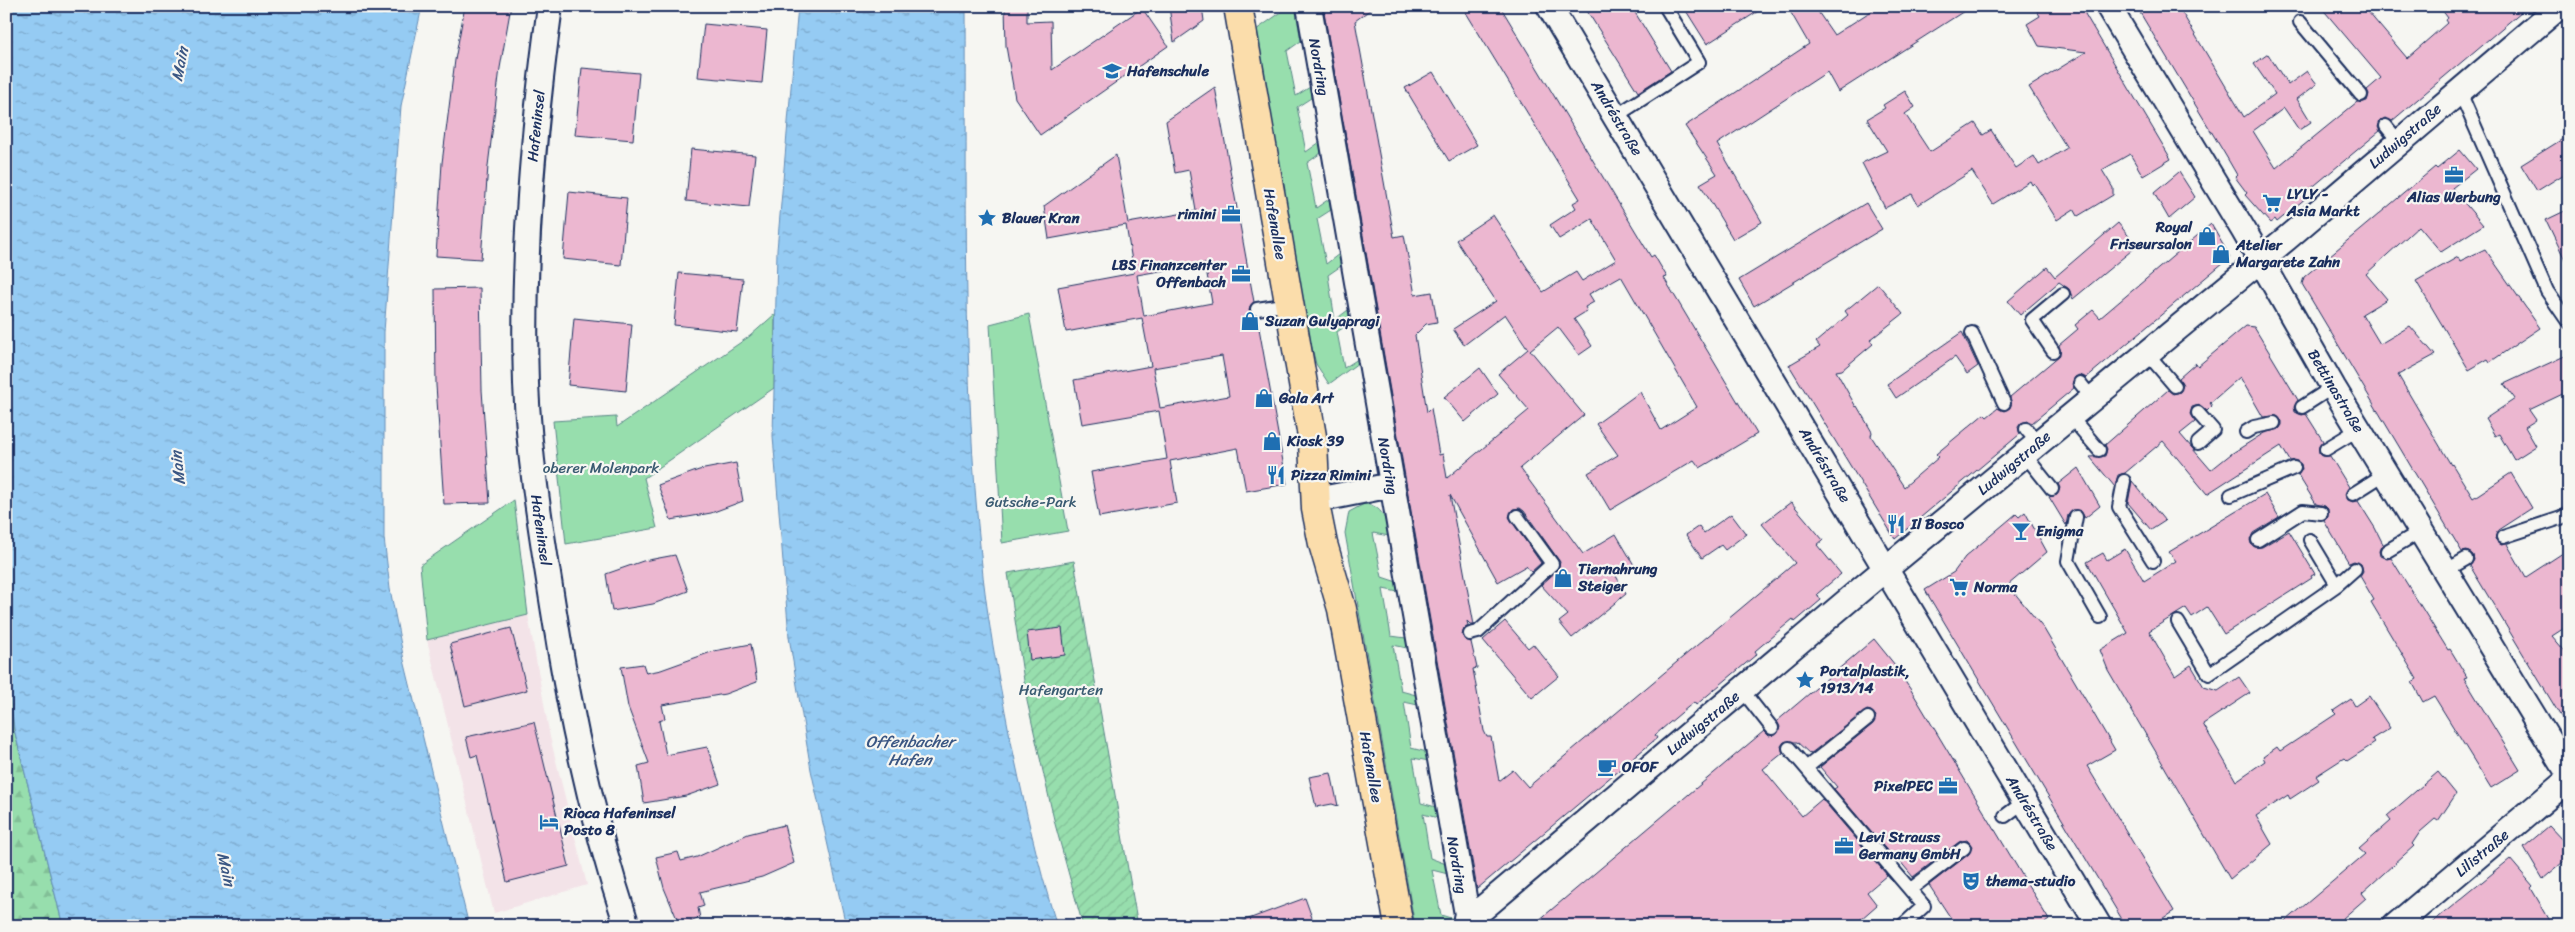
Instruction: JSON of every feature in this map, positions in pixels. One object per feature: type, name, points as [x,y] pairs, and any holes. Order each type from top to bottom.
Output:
[{"type":"main road","name":"Hafenallee","points":[[1238,6],[1313,442],[1316,509],[1323,544],[1342,609],[1399,926]]},
{"type":"main road","name":"Hafenallee","points":[[1313,442],[1325,471],[1332,497],[1338,534],[1342,609]]},
{"type":"street","name":"Hafeninsel","points":[[550,6],[529,199],[525,309],[528,405],[535,488],[558,645],[592,798],[627,926]]},
{"type":"street","name":"Nordring","points":[[1309,6],[1392,485],[1425,641],[1468,922]]},
{"type":"street","name":"Andréstraße","points":[[1549,6],[2099,926]]},
{"type":"street","name":"Bettinastraße","points":[[2108,6],[2259,258],[2333,387],[2569,774]]},
{"type":"street","name":"Ludwigstraße","points":[[1468,922],[1886,568],[2029,442],[2070,416],[2086,390],[2146,352],[2259,258],[2287,238],[2393,134],[2459,90],[2560,6]]},
{"type":"street","points":[[1332,497],[1392,485]]},
{"type":"street","name":"Lilistraße","points":[[2395,926],[2569,779]]},
{"type":"lane","points":[[1616,116],[1698,62],[1665,6]]},
{"type":"lane","points":[[2300,22],[2361,95]]},
{"type":"lane","points":[[2459,90],[2547,291],[2569,323]]},
{"type":"lane","points":[[2053,351],[2032,320],[2063,294]]},
{"type":"lane","points":[[1257,309],[1289,304]]},
{"type":"lane","points":[[1972,333],[2004,403]]},
{"type":"lane","points":[[2146,352],[2175,386]]},
{"type":"lane","points":[[2302,407],[2333,387]]},
{"type":"lane","points":[[2198,413],[2213,430],[2198,443]]},
{"type":"lane","points":[[2070,416],[2099,450]]},
{"type":"lane","points":[[2246,432],[2254,426],[2274,423]]},
{"type":"lane","points":[[2326,449],[2359,429]]},
{"type":"lane","points":[[2029,442],[2052,489]]},
{"type":"lane","points":[[2232,495],[2294,468]]},
{"type":"lane","points":[[2353,494],[2386,473]]},
{"type":"lane","points":[[2124,481],[2119,507],[2153,562]]},
{"type":"lane","points":[[2258,540],[2303,511],[2321,513]]},
{"type":"lane","points":[[2503,537],[2561,518],[2569,513]]},
{"type":"lane","points":[[1470,634],[1478,632],[1552,564],[1517,516]]},
{"type":"lane","points":[[2076,517],[2068,561],[2100,617]]},
{"type":"lane","points":[[2387,551],[2421,531]]},
{"type":"lane","points":[[2310,540],[2337,585]]},
{"type":"lane","points":[[2445,571],[2466,559]]},
{"type":"lane","points":[[2178,622],[2210,674],[2337,585],[2356,569]]},
{"type":"lane","points":[[1742,690],[1772,728]]},
{"type":"lane","points":[[1806,768],[1868,718]]},
{"type":"lane","points":[[1789,748],[1924,906],[1902,926]]},
{"type":"lane","points":[[2005,816],[2025,801]]},
{"type":"lane","points":[[1911,889],[1964,848]]},
{"type":"shaded area","points":[[528,615],[550,737],[587,885],[494,913],[427,640]]},
{"type":"green space","points":[[1290,6],[1295,6],[1301,41],[1287,51],[1296,96],[1310,87],[1311,98],[1297,107],[1306,152],[1320,142],[1321,153],[1307,163],[1316,208],[1329,199],[1331,210],[1317,219],[1326,264],[1339,254],[1341,266],[1328,275],[1335,320],[1348,310],[1350,323],[1337,332],[1344,368],[1358,359],[1358,363],[1329,384],[1316,364],[1310,340],[1256,30]]},
{"type":"green space","name":"oberer Molenpark","points":[[775,314],[774,388],[644,478],[657,528],[566,544],[553,421],[616,417],[617,427],[750,336]]},
{"type":"green space","name":"Gutsche-Park","points":[[1029,314],[1068,531],[1002,543],[990,324]]},
{"type":"green space","points":[[514,500],[528,615],[427,640],[420,565]]},
{"type":"green space","points":[[1364,504],[1376,507],[1379,510],[1385,519],[1388,530],[1389,536],[1373,533],[1382,577],[1397,582],[1398,592],[1383,589],[1391,636],[1406,638],[1407,648],[1393,645],[1401,691],[1416,695],[1418,705],[1404,702],[1411,748],[1427,752],[1429,761],[1413,758],[1421,803],[1436,807],[1438,818],[1423,814],[1430,858],[1446,864],[1448,874],[1432,870],[1441,915],[1457,920],[1458,926],[1415,926],[1345,533],[1349,512]]},
{"type":"green space","name":"Hafengarten","points":[[1074,561],[1138,926],[1083,926],[1055,824],[1027,701],[1008,573]]},
{"type":"green space","points":[[6,663],[14,729],[63,926],[6,926]]},
{"type":"water","name":"Main","points":[[6,6],[422,6],[401,106],[384,332],[384,538],[390,589],[404,660],[469,926],[63,926],[14,729],[6,663]]},
{"type":"water","name":"Offenbacher Hafen","points":[[798,6],[966,6],[968,350],[975,488],[983,577],[1008,727],[1036,852],[1057,926],[846,926],[811,770],[789,637],[773,436],[777,250]]},
{"type":"building","points":[[465,6],[511,6],[500,68],[488,166],[481,259],[436,256],[442,163],[455,60]]},
{"type":"building","name":"Hafenschule","points":[[1005,6],[1027,6],[1027,22],[1051,21],[1052,70],[1142,8],[1168,46],[1040,135],[1015,98],[1006,46]]},
{"type":"building","points":[[1169,6],[1202,6],[1204,21],[1174,42]]},
{"type":"building","points":[[1323,6],[1375,6],[1355,21],[1394,237],[1404,235],[1415,295],[1432,292],[1437,322],[1426,324],[1415,335],[1427,412],[1431,408],[1439,455],[1443,454],[1447,478],[1529,410],[1498,374],[1528,349],[1505,314],[1464,345],[1453,329],[1496,301],[1456,240],[1493,215],[1543,292],[1576,272],[1582,281],[1616,260],[1592,219],[1559,239],[1550,225],[1576,208],[1573,203],[1580,199],[1462,6],[1500,6],[1651,257],[1654,255],[1667,277],[1664,278],[1757,434],[1700,468],[1694,460],[1610,510],[1588,473],[1618,455],[1596,424],[1640,392],[1661,430],[1697,407],[1621,276],[1589,294],[1594,302],[1585,307],[1587,311],[1574,319],[1592,346],[1579,355],[1558,327],[1530,350],[1584,415],[1520,468],[1583,554],[1616,534],[1634,565],[1616,576],[1626,594],[1572,638],[1559,622],[1568,615],[1541,585],[1558,570],[1560,562],[1524,511],[1520,508],[1513,509],[1509,517],[1541,563],[1531,572],[1526,566],[1498,582],[1450,495],[1474,625],[1467,621],[1468,626],[1464,629],[1462,635],[1465,640],[1471,642],[1477,668],[1473,669],[1484,731],[1487,737],[1491,737],[1499,781],[1513,770],[1528,787],[1795,563],[1762,524],[1791,502],[1823,540],[1817,545],[1841,574],[1817,594],[1821,600],[1795,622],[1793,619],[1775,634],[1755,651],[1757,654],[1696,705],[1694,702],[1655,735],[1657,738],[1477,889]]},
{"type":"building","points":[[1584,6],[1631,6],[1671,71],[1638,92]]},
{"type":"building","points":[[1683,6],[1766,6],[1707,44]]},
{"type":"building","points":[[1787,6],[1814,6],[1834,35],[1879,6],[1972,6],[1838,92],[1827,72],[1717,144],[1762,222],[1733,239],[1700,184],[1717,174],[1685,126],[1809,44]]},
{"type":"building","points":[[2034,6],[2088,6],[2085,14],[2171,159],[2143,176],[2130,154],[2102,170],[2113,188],[2113,195],[2078,216],[2074,209],[2057,220],[2034,183],[2032,185],[2030,181],[1993,204],[1972,171],[1918,205],[1912,194],[1885,208],[1862,163],[1887,151],[1867,119],[1885,108],[1883,105],[1905,91],[1915,107],[1905,114],[1930,152],[1975,123],[1983,135],[1991,130],[2016,168],[2034,156],[2039,165],[2067,148],[2029,87],[2086,52],[2039,46],[2027,24],[2040,16]]},
{"type":"building","points":[[2136,6],[2178,6],[2244,117],[2275,94],[2254,64],[2268,54],[2288,85],[2307,71],[2317,84],[2297,99],[2311,122],[2299,130],[2284,108],[2253,131],[2276,168],[2357,102],[2367,101],[2369,94],[2367,90],[2381,78],[2320,6],[2363,6],[2407,58],[2447,23],[2445,20],[2448,18],[2439,6],[2528,6],[2392,121],[2385,118],[2381,120],[2378,127],[2380,131],[2309,190],[2312,193],[2277,222],[2275,219],[2270,223],[2245,195],[2247,193],[2235,177],[2237,175]]},
{"type":"building","points":[[704,24],[767,30],[762,83],[698,77]]},
{"type":"building","points":[[582,68],[639,73],[633,140],[575,135]]},
{"type":"building","points":[[1433,72],[1477,145],[1449,161],[1405,88]]},
{"type":"building","points":[[1215,87],[1254,302],[1250,306],[1249,311],[1257,317],[1287,484],[1246,491],[1238,448],[1170,461],[1177,503],[1099,517],[1091,472],[1167,459],[1159,411],[1082,424],[1074,380],[1151,366],[1142,318],[1066,332],[1058,287],[1134,273],[1126,225],[1049,239],[1044,206],[1116,155],[1128,223],[1196,211],[1189,170],[1175,173],[1166,121]],"holes":[[[1205,263],[1212,303],[1144,316],[1137,275]],[[1222,356],[1229,396],[1160,408],[1153,368]]]},
{"type":"building","points":[[2569,135],[2569,171],[2537,191],[2521,165]]},
{"type":"building","points":[[691,149],[755,155],[749,207],[686,201]]},
{"type":"building","points":[[2460,150],[2476,169],[2452,188],[2483,225],[2441,252],[2419,226],[2366,274],[2387,299],[2362,314],[2380,344],[2410,326],[2435,355],[2398,375],[2451,465],[2473,498],[2511,473],[2532,508],[2498,530],[2495,539],[2501,545],[2507,544],[2526,577],[2569,549],[2569,625],[2552,636],[2569,656],[2569,730],[2470,566],[2474,560],[2473,555],[2467,551],[2462,552],[2302,284],[2304,277],[2435,167],[2437,169]]},
{"type":"building","points":[[2179,172],[2195,197],[2169,219],[2154,193]]},
{"type":"building","points":[[569,192],[627,198],[621,265],[563,259]]},
{"type":"building","points":[[1866,203],[1882,229],[1754,306],[1739,280]]},
{"type":"building","points":[[2569,209],[2569,268],[2546,220]]},
{"type":"building","points":[[2118,223],[2137,246],[2073,299],[2069,289],[2059,282],[2020,315],[2008,301],[2047,267],[2055,277]]},
{"type":"building","points":[[2211,224],[2230,257],[2086,378],[2079,375],[2075,377],[2072,384],[2074,388],[2032,423],[2028,421],[2021,423],[2018,427],[2020,434],[1895,539],[1789,365],[1820,347],[1816,342],[1848,315],[1845,311],[1878,284],[1903,314],[1870,340],[1873,344],[1842,370],[1836,371],[1872,432],[1871,436],[1904,487],[1939,457],[1936,454],[1984,414],[1987,417],[1998,408],[2004,411],[2010,408],[2010,397],[2060,355],[2059,345],[2078,329],[2075,325],[2093,310],[2100,318]]},
{"type":"building","points":[[2485,249],[2540,328],[2490,362],[2488,359],[2469,370],[2416,281],[2458,257],[2460,261]]},
{"type":"building","points":[[679,273],[743,279],[737,332],[674,325]]},
{"type":"building","points":[[480,288],[482,390],[490,503],[444,504],[436,385],[435,289]]},
{"type":"building","points":[[574,318],[632,324],[626,391],[568,385]]},
{"type":"building","points":[[2246,326],[2254,327],[2298,400],[2294,407],[2295,412],[2302,415],[2306,414],[2323,441],[2319,446],[2319,453],[2323,456],[2330,456],[2349,487],[2345,494],[2346,499],[2353,502],[2358,501],[2375,528],[2383,544],[2379,551],[2380,556],[2387,559],[2391,558],[2448,650],[2450,649],[2467,677],[2464,678],[2520,770],[2491,788],[2434,696],[2423,702],[2412,682],[2417,679],[2371,602],[2374,600],[2360,576],[2363,571],[2361,564],[2354,561],[2349,563],[2324,521],[2328,517],[2328,509],[2325,506],[2316,504],[2298,475],[2302,469],[2301,464],[2295,460],[2290,461],[2281,446],[2207,494],[2163,441],[2125,473],[2118,475],[2115,487],[2090,457],[2105,456],[2107,449],[2105,445],[2168,390],[2173,394],[2180,392],[2183,385],[2179,378],[2196,363],[2198,366]],"holes":[[[2240,377],[2263,417],[2277,416],[2282,421],[2282,425],[2279,429],[2264,433],[2231,454],[2211,470],[2180,434],[2195,422],[2190,414],[2192,407],[2200,405],[2207,411],[2212,406],[2210,403]]]},
{"type":"building","points":[[1962,332],[1978,366],[1967,374],[1955,357],[1896,398],[1887,384]]},
{"type":"building","points":[[2569,354],[2569,391],[2529,410],[2536,420],[2525,427],[2536,446],[2514,460],[2499,434],[2495,436],[2485,419],[2515,399],[2504,384]]},
{"type":"building","points":[[1480,368],[1498,394],[1465,422],[1444,397]]},
{"type":"building","points":[[736,463],[743,501],[711,513],[671,520],[658,485],[699,470]]},
{"type":"building","points":[[2078,468],[2100,506],[2085,518],[2081,511],[2073,510],[2068,515],[2066,525],[2049,497],[2057,495],[2060,488],[2058,484]]},
{"type":"building","points":[[2132,481],[2165,521],[2151,530],[2128,503]]},
{"type":"building","points":[[2265,494],[2279,517],[2253,533],[2250,540],[2251,544],[2255,547],[2262,547],[2289,531],[2315,574],[2311,576],[2312,578],[2224,634],[2207,607],[2192,617],[2186,608],[2149,631],[2175,676],[2191,665],[2204,687],[2218,691],[2239,677],[2250,693],[2203,724],[2236,781],[2265,761],[2263,757],[2277,747],[2280,751],[2336,714],[2333,711],[2351,699],[2355,706],[2369,696],[2390,728],[2372,739],[2375,743],[2347,761],[2344,758],[2316,776],[2319,780],[2290,799],[2288,795],[2256,816],[2272,844],[2230,879],[2108,670],[2100,650],[2128,633],[2087,562],[2103,553],[2107,560],[2125,549],[2144,581],[2176,561],[2169,552]]},
{"type":"building","points":[[2025,512],[2047,552],[2008,585],[2044,629],[2115,750],[2087,766],[2174,911],[2151,926],[2126,926],[1925,590],[1954,572],[1965,557],[2016,514],[2019,517]]},
{"type":"building","points":[[1731,514],[1746,534],[1725,550],[1721,545],[1702,558],[1686,535],[1699,526],[1704,533]]},
{"type":"building","points":[[675,555],[688,591],[653,604],[612,611],[606,574],[643,561]]},
{"type":"building","points":[[1505,621],[1528,648],[1533,644],[1559,676],[1532,698],[1483,640]]},
{"type":"building","points":[[511,628],[527,690],[465,706],[450,644]]},
{"type":"building","points":[[1062,628],[1065,655],[1030,660],[1027,632]]},
{"type":"building","points":[[1874,639],[1895,665],[1911,690],[2049,920],[2041,926],[1956,926],[1929,885],[1969,854],[1972,846],[1967,840],[1959,842],[1913,877],[1899,860],[1897,862],[1834,789],[1837,787],[1820,767],[1873,724],[1876,716],[1867,710],[1810,754],[1797,742],[1784,742],[1781,746],[1783,753],[1763,769],[1802,816],[1822,799],[1887,875],[1867,892],[1877,905],[1853,926],[1532,926],[1764,731],[1769,736],[1777,734],[1780,727],[1777,721]]},
{"type":"building","points":[[751,644],[757,682],[725,694],[662,705],[665,719],[659,721],[666,755],[707,747],[720,784],[686,796],[644,803],[638,766],[649,763],[628,707],[621,667],[643,664],[646,673],[661,670],[714,651]]},
{"type":"building","points":[[534,722],[569,866],[507,882],[477,755],[471,757],[466,737]]},
{"type":"building","points":[[2438,772],[2456,794],[2438,821],[2435,819],[2420,832],[2412,844],[2414,846],[2362,893],[2366,898],[2334,926],[2280,926],[2365,854],[2359,849],[2391,821],[2387,816]]},
{"type":"building","points":[[1331,773],[1338,806],[1332,804],[1316,807],[1309,777]]},
{"type":"building","points":[[784,825],[794,863],[762,877],[700,892],[704,906],[698,908],[700,918],[680,926],[664,888],[656,857],[678,852],[681,861],[697,857],[748,834]]},
{"type":"building","points":[[2549,826],[2564,842],[2569,850],[2569,857],[2543,879],[2524,847]]},
{"type":"building","points":[[2510,859],[2533,886],[2531,888],[2553,926],[2428,926]]},
{"type":"building","points":[[1305,898],[1315,926],[1235,926],[1235,924]]},
{"type":"place","name":"Hafenschule","points":[[1112,71]]},
{"type":"place","name":"Alias Werbung","points":[[2454,175]]},
{"type":"place","name":"LYLY - Asia Markt","points":[[2272,203]]},
{"type":"place","name":"rimini","points":[[1231,214]]},
{"type":"place","name":"Blauer Kran","points":[[987,218]]},
{"type":"place","name":"Royal Friseursalon","points":[[2207,236]]},
{"type":"place","name":"Atelier Margarete Zahn","points":[[2221,254]]},
{"type":"place","name":"LBS Finanzcenter Offenbach","points":[[1241,274]]},
{"type":"place","name":"Suzan Gulyapragi","points":[[1250,321]]},
{"type":"place","name":"Gala Art","points":[[1264,398]]},
{"type":"place","name":"Kiosk 39","points":[[1272,441]]},
{"type":"place","name":"Pizza Rimini","points":[[1276,475]]},
{"type":"place","name":"Il Bosco","points":[[1896,524]]},
{"type":"place","name":"Enigma","points":[[2021,531]]},
{"type":"place","name":"Tiernahrung Steiger","points":[[1563,578]]},
{"type":"place","name":"Norma","points":[[1959,587]]},
{"type":"place","name":"Portalplastik, 1913/14","points":[[1805,680]]},
{"type":"place","name":"OFOF","points":[[1607,767]]},
{"type":"place","name":"PixelPEC","points":[[1948,786]]},
{"type":"place","name":"Rioca Hafeninsel Posto 8","points":[[549,822]]},
{"type":"place","name":"Levi Strauss Germany GmbH","points":[[1844,846]]},
{"type":"place","name":"thema-studio","points":[[1971,881]]}]
